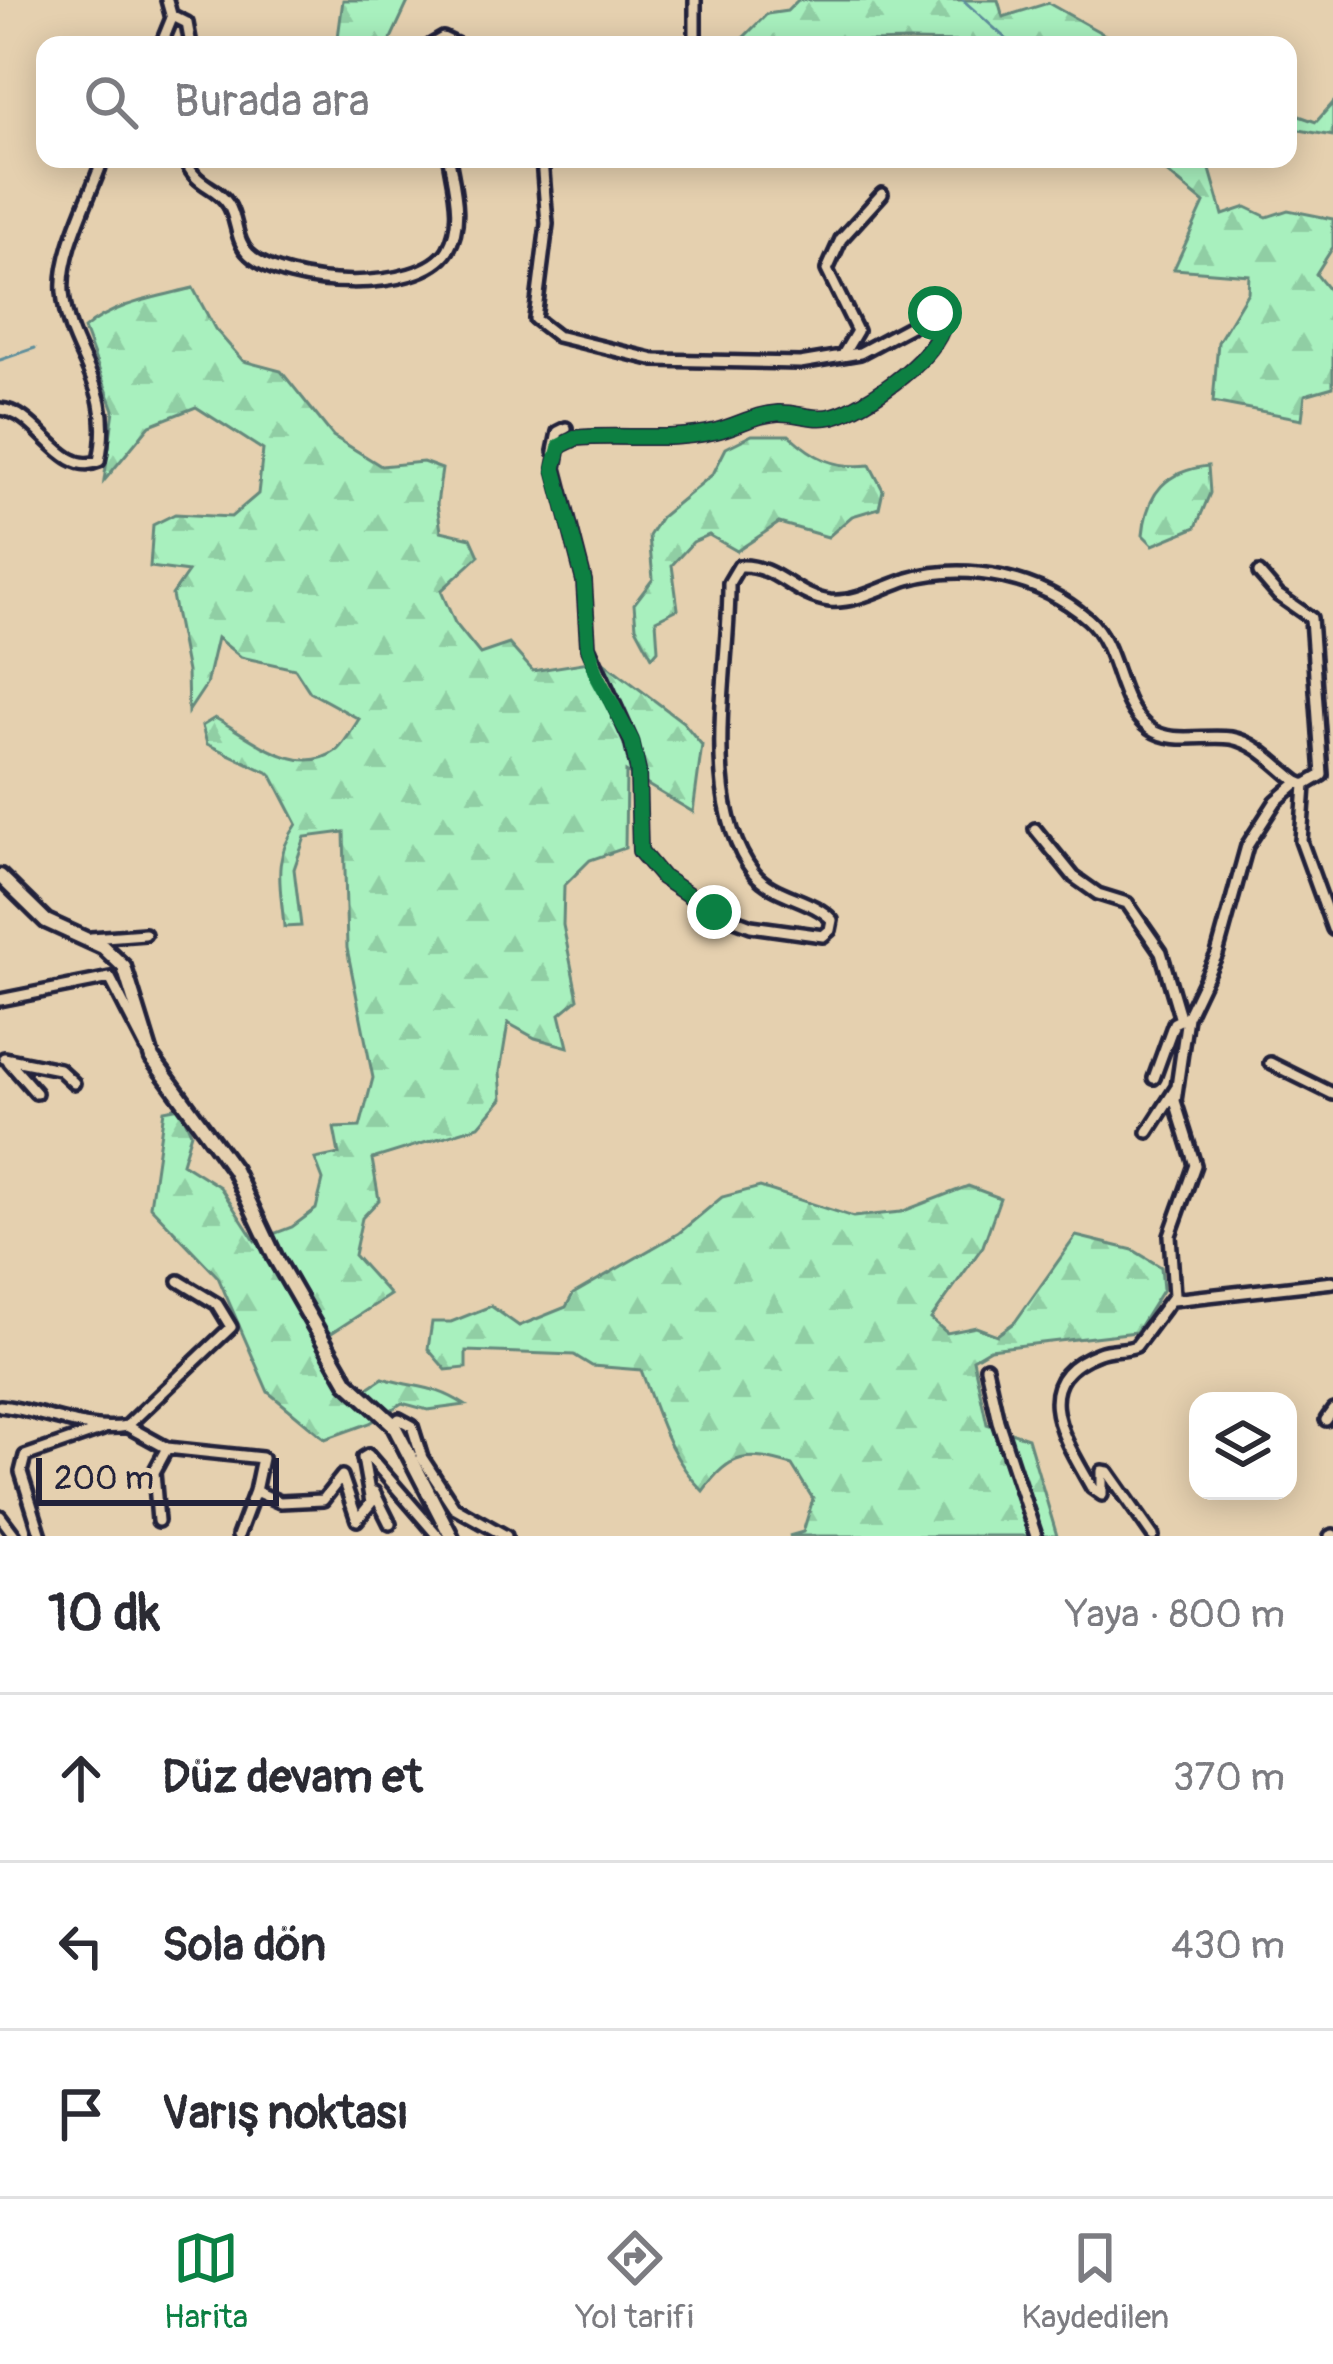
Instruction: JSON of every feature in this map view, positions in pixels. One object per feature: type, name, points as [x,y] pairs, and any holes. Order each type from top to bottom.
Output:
[{"type":"main road","points":[[0,875],[46,921],[116,956],[124,967],[152,1058],[234,1170],[274,1257],[347,1382],[393,1424],[451,1536]]},
{"type":"street","points":[[164,36],[171,15],[167,0]]},
{"type":"street","points":[[695,0],[695,36]]},
{"type":"street","points":[[171,15],[187,23],[189,36]]},
{"type":"street","points":[[0,410],[14,410],[32,421],[63,455],[85,465],[99,461],[104,404],[69,322],[63,275],[100,168]]},
{"type":"street","points":[[188,168],[193,179],[226,200],[247,252],[271,269],[319,280],[380,280],[439,262],[450,246],[458,208],[451,168]]},
{"type":"street","points":[[543,168],[547,224],[535,299],[538,326],[557,337],[656,360],[800,363],[860,353],[935,313],[944,315],[946,328],[934,347],[886,388],[841,414],[817,420],[776,412],[693,434],[576,438],[560,446],[554,468]]},
{"type":"street","points":[[840,356],[852,349],[856,331],[827,270],[841,239],[882,194]]},
{"type":"street","points":[[566,428],[558,432],[554,468],[584,581],[588,646],[598,678],[632,741],[640,851],[662,877],[714,912],[751,926],[823,936],[832,920],[755,875],[730,827],[720,777],[729,583],[739,566],[773,570],[827,601],[863,596],[911,578],[979,569],[1029,586],[1087,617],[1101,635],[1133,709],[1150,730],[1170,737],[1249,744],[1302,784]]},
{"type":"street","points":[[1154,1078],[1174,1023],[1184,1019],[1217,954],[1247,846],[1276,801],[1327,773],[1311,618],[1278,596],[1259,573]]},
{"type":"street","points":[[1302,784],[1301,842],[1333,929]]},
{"type":"street","points":[[1035,829],[1074,878],[1098,894],[1126,903],[1162,952],[1184,1019],[1175,1101],[1195,1165],[1170,1235],[1170,1300],[1136,1346],[1083,1360],[1054,1400],[1055,1421],[1092,1488],[1102,1495],[1102,1471],[1108,1472],[1154,1536]]},
{"type":"street","points":[[80,937],[145,934]]},
{"type":"street","points":[[0,1000],[110,978],[152,1058]]},
{"type":"street","points":[[2,1056],[59,1069],[74,1083]]},
{"type":"street","points":[[2,1056],[36,1093]]},
{"type":"street","points":[[1270,1063],[1333,1094]]},
{"type":"street","points":[[1148,1132],[1180,1083]]},
{"type":"street","points":[[127,1426],[132,1416],[231,1327],[217,1304],[179,1281]]},
{"type":"street","points":[[1170,1300],[1333,1282]]},
{"type":"street","points":[[986,1367],[998,1421],[1036,1536]]},
{"type":"street","points":[[0,1406],[38,1410],[103,1429]]},
{"type":"street","points":[[1326,1420],[1333,1410]]},
{"type":"street","points":[[393,1424],[399,1419],[412,1426],[422,1458],[454,1507],[506,1536]]},
{"type":"street","points":[[41,1536],[21,1472],[25,1456],[103,1429],[127,1426],[166,1448],[262,1458],[256,1491],[238,1536]]},
{"type":"street","points":[[158,1521],[154,1472],[166,1448]]},
{"type":"street","points":[[390,1524],[371,1487],[363,1458],[368,1455],[438,1536]]},
{"type":"street","points":[[256,1491],[280,1502],[323,1500],[342,1476],[357,1520],[368,1512],[371,1487]]},
{"type":"street","points":[[0,1516],[15,1536]]},
{"type":"green space","points":[[343,0],[409,0],[392,36],[338,36]]},
{"type":"green space","points":[[798,0],[998,0],[1003,17],[1048,3],[1107,36],[745,36],[767,14],[787,11]]},
{"type":"green space","points":[[1333,103],[1333,136],[1297,130],[1297,115],[1316,122]]},
{"type":"green space","points":[[1210,168],[1223,215],[1246,207],[1267,217],[1288,210],[1333,219],[1333,247],[1316,274],[1333,295],[1333,387],[1305,395],[1302,419],[1213,402],[1218,342],[1248,292],[1249,275],[1174,269],[1204,203],[1164,170]]},
{"type":"green space","points":[[193,288],[215,329],[243,361],[281,371],[333,436],[381,466],[423,462],[442,469],[437,504],[441,531],[471,538],[479,556],[441,591],[455,623],[480,654],[509,644],[533,671],[601,660],[683,722],[702,745],[693,812],[626,772],[625,848],[590,860],[564,886],[563,925],[578,999],[560,1014],[568,1047],[535,1038],[508,1023],[500,1072],[502,1099],[479,1126],[372,1159],[379,1200],[362,1218],[354,1255],[390,1295],[330,1334],[343,1364],[365,1390],[383,1378],[434,1390],[465,1405],[428,1410],[402,1403],[370,1423],[325,1439],[268,1392],[218,1277],[150,1206],[164,1110],[180,1107],[191,1133],[182,1163],[220,1187],[255,1241],[292,1227],[316,1209],[323,1180],[315,1159],[339,1154],[334,1128],[360,1127],[373,1078],[347,948],[344,832],[305,837],[294,869],[301,926],[284,927],[281,862],[297,824],[271,774],[207,744],[202,726],[215,718],[274,752],[306,760],[337,750],[359,719],[310,692],[295,669],[241,657],[217,638],[206,685],[188,712],[187,672],[172,595],[188,572],[150,567],[153,525],[175,514],[231,517],[258,494],[263,450],[196,407],[150,425],[104,481],[114,410],[84,329],[121,307]]},
{"type":"green space","points":[[752,435],[789,435],[826,460],[870,465],[883,490],[879,508],[852,516],[828,537],[779,523],[737,551],[709,535],[693,542],[672,565],[678,609],[656,620],[658,650],[652,657],[636,627],[634,604],[653,579],[649,536],[661,517],[713,474],[726,448]]},
{"type":"green space","points":[[1208,466],[1210,493],[1196,527],[1153,545],[1143,535],[1154,496],[1170,479]]},
{"type":"green space","points":[[968,1186],[1000,1198],[983,1246],[931,1319],[947,1333],[976,1327],[997,1335],[1015,1322],[1076,1236],[1133,1250],[1161,1267],[1163,1289],[1136,1332],[990,1349],[973,1359],[987,1424],[1028,1438],[1057,1536],[789,1536],[803,1532],[813,1499],[792,1465],[741,1458],[722,1469],[703,1491],[672,1449],[641,1370],[592,1366],[574,1355],[466,1351],[466,1368],[446,1370],[428,1349],[432,1322],[451,1322],[491,1306],[519,1326],[566,1307],[573,1294],[679,1233],[722,1197],[760,1187],[853,1217],[901,1212]]},
{"type":"waterway","points":[[963,0],[1003,36]]},
{"type":"waterway","points":[[0,360],[35,348]]},
{"type":"route","points":[[714,912],[662,877],[640,851],[638,771],[632,741],[598,678],[588,646],[584,581],[554,468],[560,446],[576,438],[718,431],[776,412],[817,420],[841,414],[886,388],[934,347],[946,328],[944,315],[935,313]]}]
